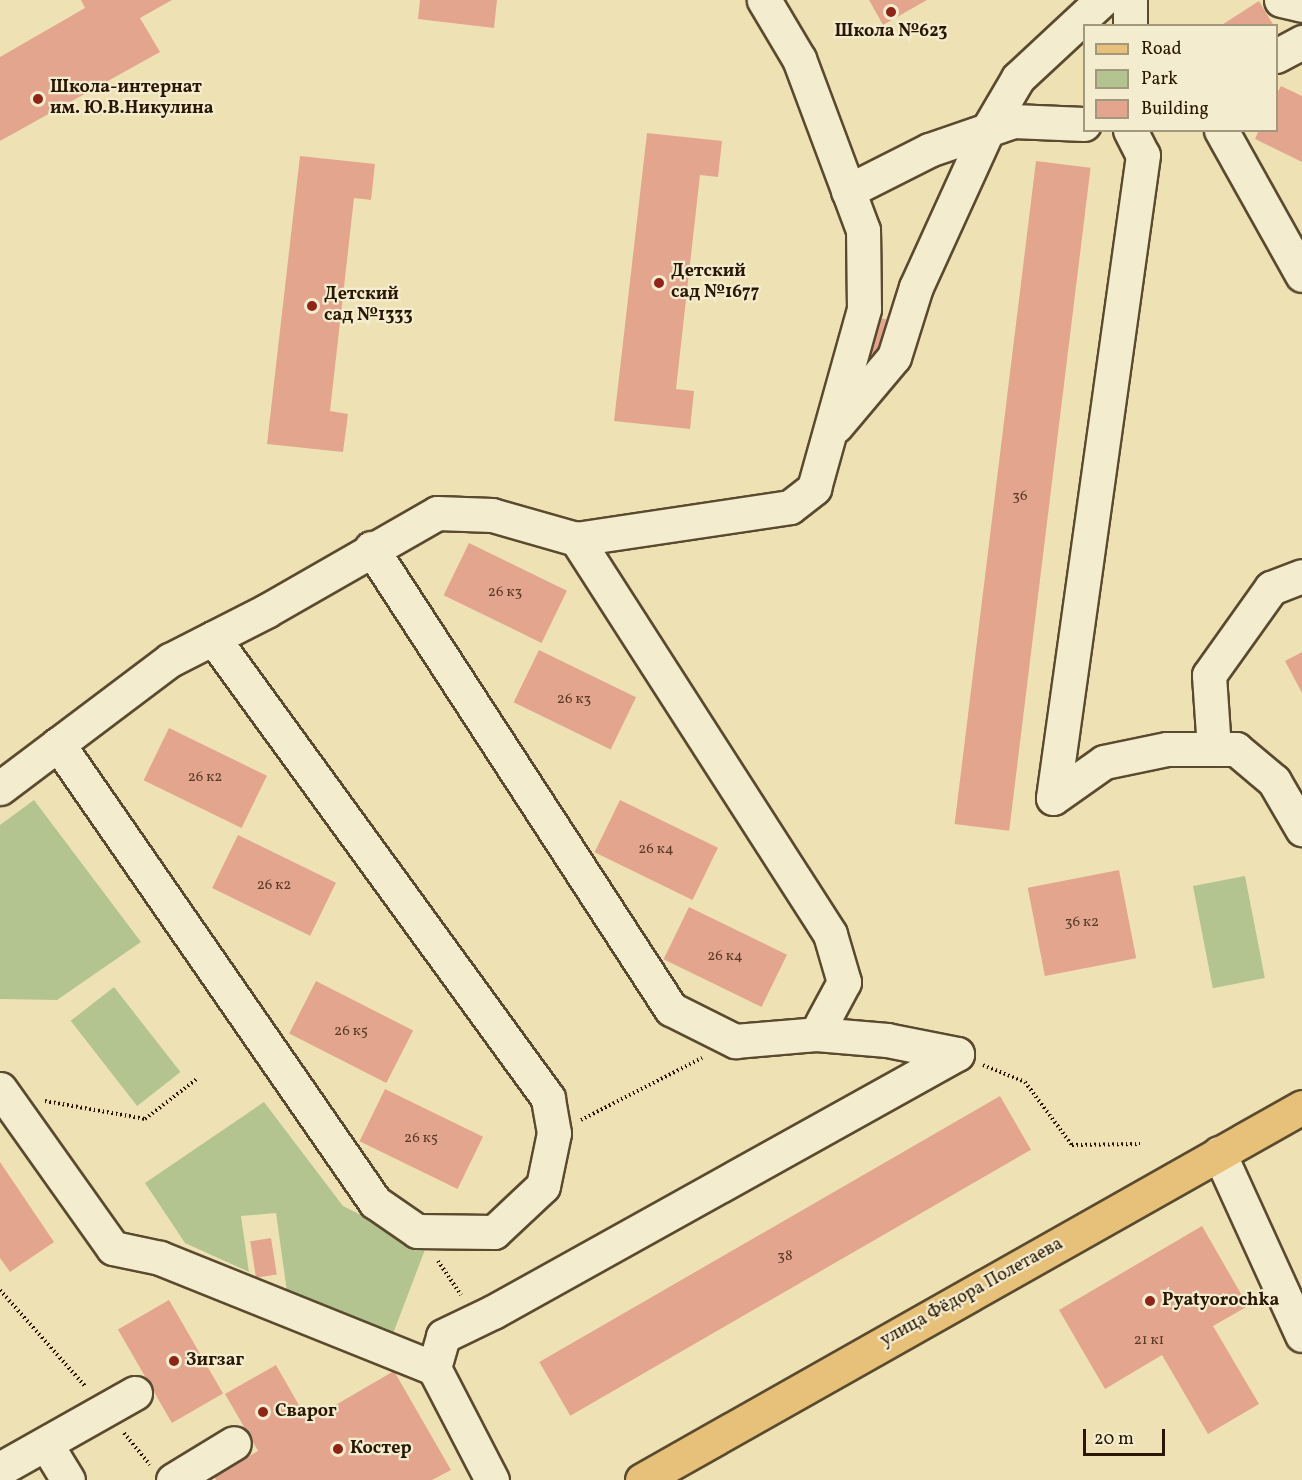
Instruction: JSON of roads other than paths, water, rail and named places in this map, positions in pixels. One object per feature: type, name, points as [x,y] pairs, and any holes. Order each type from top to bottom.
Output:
[{"type":"main road","name":"улица Фёдора Полетаева","points":[[642,1480],[1302,1107]]},
{"type":"lane","points":[[0,788],[170,660],[266,611],[371,548],[437,513],[492,515],[576,539],[790,507],[814,489],[864,309],[863,230],[799,59],[764,0]]},
{"type":"lane","points":[[829,435],[894,357],[916,287],[988,129],[1018,78],[1102,0]]},
{"type":"lane","points":[[1130,0],[1130,24]]},
{"type":"lane","points":[[1281,0],[1302,5]]},
{"type":"lane","points":[[1278,55],[1302,42]]},
{"type":"lane","points":[[848,191],[929,150],[1013,121],[1083,124]]},
{"type":"lane","points":[[1131,132],[1143,155],[1053,798],[1104,762],[1167,749],[1236,749],[1274,782],[1302,829]]},
{"type":"lane","points":[[1222,132],[1302,275]]},
{"type":"lane","points":[[576,539],[830,934],[844,982],[816,1034]]},
{"type":"lane","points":[[371,548],[671,1009],[735,1041],[816,1034],[887,1040],[957,1054],[478,1320],[443,1336],[434,1368]]},
{"type":"lane","points":[[1214,749],[1209,675],[1271,588],[1302,576]]},
{"type":"lane","points":[[58,744],[375,1202],[417,1231],[494,1232],[543,1186],[554,1133],[548,1098],[213,638]]},
{"type":"lane","points":[[2,1092],[113,1248],[160,1258],[434,1368],[492,1480]]},
{"type":"lane","points":[[1219,1153],[1302,1335]]},
{"type":"lane","points":[[0,1469],[135,1393]]},
{"type":"lane","points":[[164,1476],[234,1443]]},
{"type":"lane","points":[[46,1444],[68,1480]]},
{"type":"place","name":"Школа №623","points":[[891,12]]},
{"type":"place","name":"Школа-интернат им. Ю.В.Никулина","points":[[38,99]]},
{"type":"place","name":"Детский сад №1677","points":[[659,283]]},
{"type":"place","name":"Детский сад №1333","points":[[312,306]]},
{"type":"place","name":"Pyatyorochka","points":[[1150,1301]]},
{"type":"place","name":"Зигзаг","points":[[174,1361]]},
{"type":"place","name":"Сварог","points":[[263,1412]]},
{"type":"place","name":"Костер","points":[[338,1449]]}]
